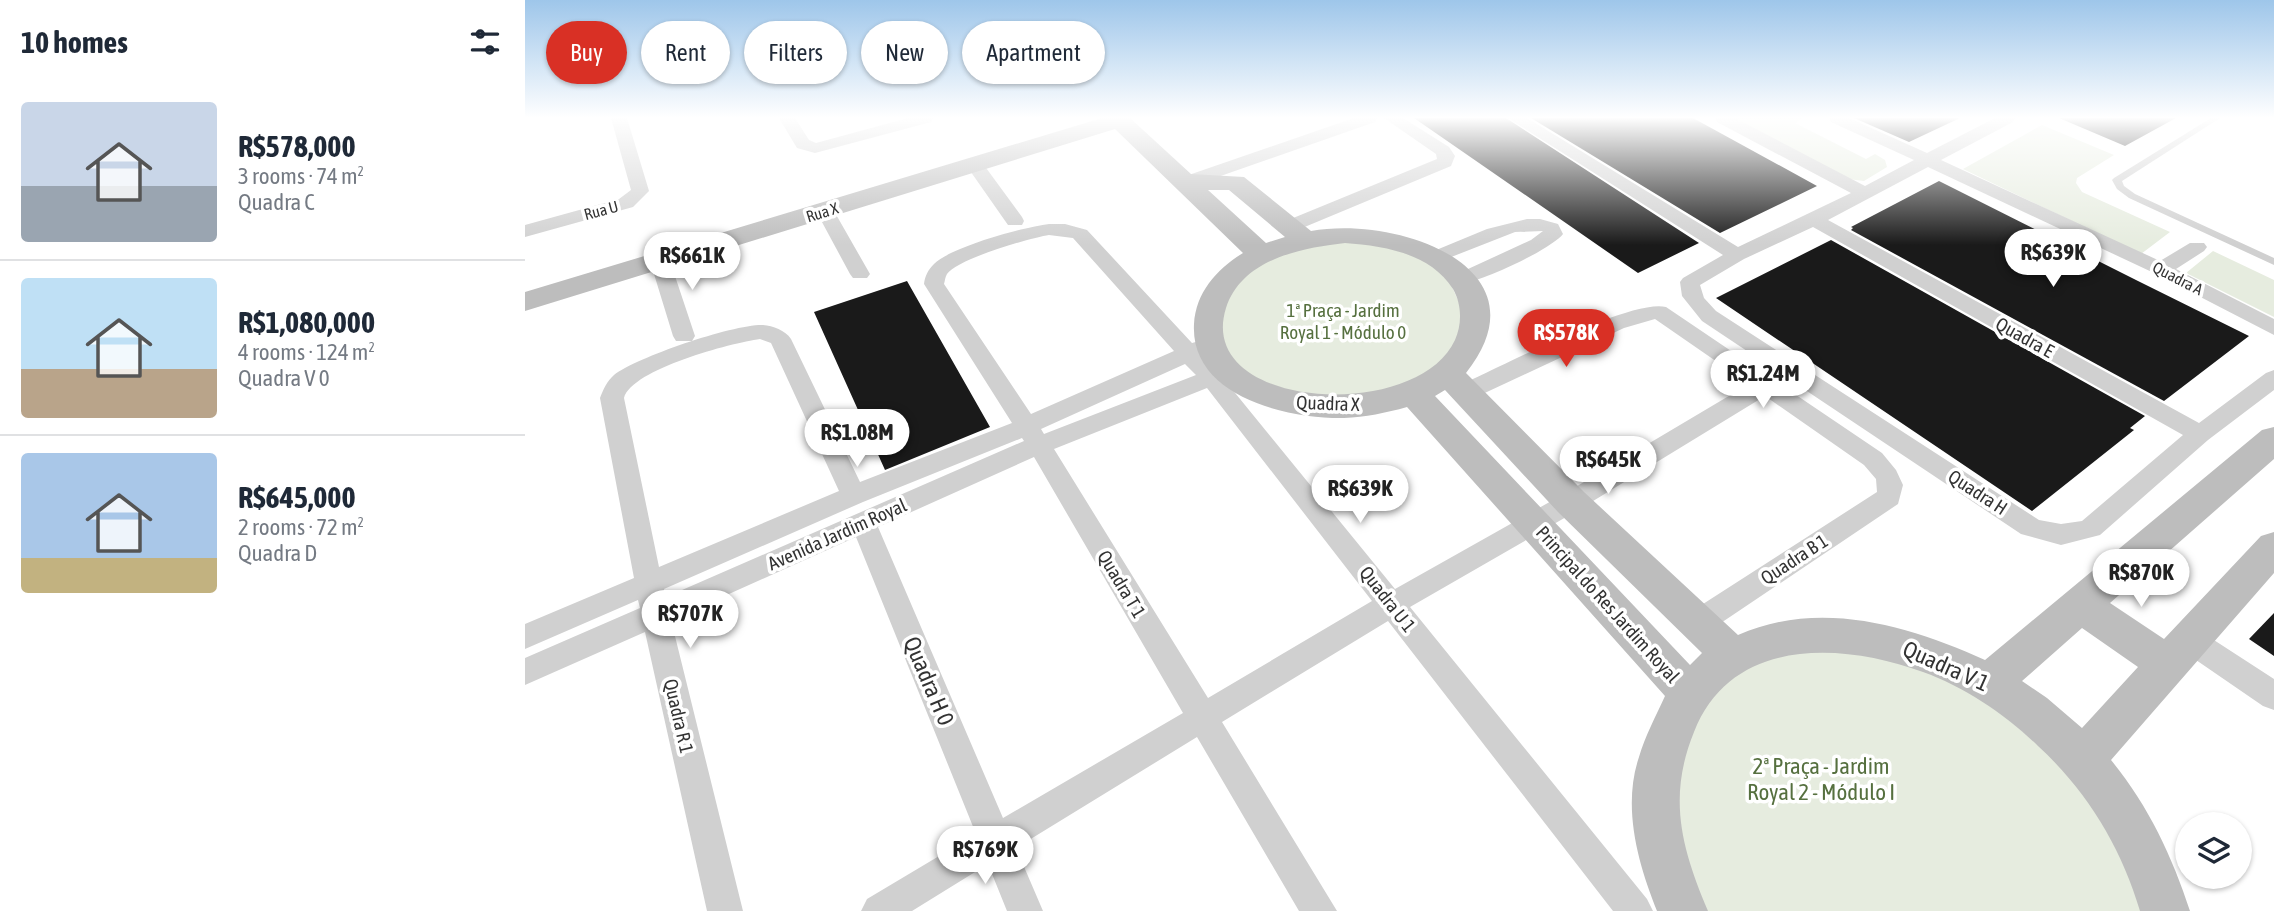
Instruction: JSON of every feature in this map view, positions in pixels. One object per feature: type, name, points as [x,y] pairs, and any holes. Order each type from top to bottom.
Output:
[{"type":"street","name":"Rua U","points":[[525,231],[626,203],[636,197],[640,191],[631,161]]},
{"type":"street","name":"Rua X","points":[[525,302],[989,161]]},
{"type":"street","points":[[1164,161],[1261,254]]},
{"type":"street","points":[[1186,182],[1247,161]]},
{"type":"street","points":[[1186,182],[1235,182],[1296,233],[1445,161]]},
{"type":"street","points":[[1585,161],[1737,255],[1814,220],[1862,192],[1927,161]]},
{"type":"street","points":[[1803,161],[1862,192]]},
{"type":"street","name":"Quadra A","points":[[1929,161],[2161,269],[2274,328]]},
{"type":"street","points":[[975,165],[1026,226],[1069,228],[1080,234],[1200,348]]},
{"type":"street","points":[[825,212],[860,274]]},
{"type":"street","name":"Quadra E","points":[[1814,220],[2200,433]]},
{"type":"street","points":[[1436,257],[1524,223],[1545,223],[1551,228],[1552,234],[1538,244],[1462,279]]},
{"type":"street","name":"Quadra T 1","points":[[1026,226],[950,262],[935,275],[934,284],[1033,435],[1319,911]]},
{"type":"street","name":"Quadra X","points":[[1296,233],[1370,236],[1394,240],[1436,257],[1462,279],[1472,297],[1476,315],[1474,335],[1464,355],[1456,382],[1382,402],[1348,407],[1314,406],[1272,397],[1221,376],[1222,365],[1200,348],[1216,293],[1234,272],[1296,233]]},
{"type":"street","points":[[2161,269],[2197,247]]},
{"type":"street","name":"Quadra H","points":[[1737,255],[1691,282],[1690,292],[1696,303],[1709,316],[2031,527],[2053,536],[2072,534],[2091,527],[2200,433],[2274,378]]},
{"type":"street","points":[[660,261],[684,336]]},
{"type":"street","points":[[879,911],[1392,604],[1571,502],[1765,385],[1665,313],[1647,313],[1456,382],[1571,502],[1732,656]]},
{"type":"street","name":"Quadra H 0","points":[[612,398],[615,388],[637,371],[740,336],[759,332],[772,333],[780,339],[858,509],[1025,911]]},
{"type":"street","name":"Avenida Jardim Royal","points":[[525,637],[649,582],[858,509],[1033,435],[1200,348]]},
{"type":"street","name":"Avenida Jardim Royal","points":[[1033,435],[1221,376]]},
{"type":"street","name":"Quadra U 1","points":[[1221,376],[1392,604],[1635,911]]},
{"type":"street","name":"Quadra B 1","points":[[1699,622],[1889,497],[1892,486],[1889,475],[1873,459],[1765,385]]},
{"type":"street","name":"Principal do Res Jardim Royal","points":[[1413,393],[1689,693]]},
{"type":"street","name":"Quadra R 1","points":[[612,398],[655,614],[725,911]]},
{"type":"street","points":[[1989,683],[2274,439]]},
{"type":"street","name":"Avenida Jardim Royal","points":[[525,672],[655,614],[858,509]]},
{"type":"street","points":[[2083,760],[2274,547]]},
{"type":"street","points":[[2081,605],[2274,696]]},
{"type":"street","name":"Quadra V 1","points":[[1683,911],[1674,894],[1657,834],[1655,779],[1667,732],[1689,693],[1707,674],[1732,656],[1758,644],[1818,633],[1851,635],[1920,650],[1989,683],[2032,713],[2083,760],[2112,797],[2138,837],[2157,880],[2165,911]]},
{"type":"lane","points":[[2148,161],[2117,180],[2120,187],[2132,196],[2274,262]]},
{"type":"lane","points":[[2197,247],[2218,237]]},
{"type":"green space","points":[[1806,161],[1885,161],[1887,167],[1864,181],[1840,178]]},
{"type":"green space","points":[[1978,161],[2105,161],[2077,178],[2076,183],[2082,192],[2170,232],[2141,254],[1963,169]]},
{"type":"green space","name":"1ª Praça - Jardim Royal 1 - Módulo 0","points":[[1322,242],[1382,243],[1444,269],[1470,327],[1420,385],[1327,403],[1243,375],[1218,340],[1221,300],[1257,263]]},
{"type":"green space","points":[[2213,251],[2274,280],[2274,317],[2186,273]]},
{"type":"green space","name":"2ª Praça - Jardim Royal 2 - Módulo I","points":[[1869,649],[1966,683],[2096,795],[2149,911],[1699,911],[1680,865],[1674,765],[1711,692],[1743,668],[1780,653]]},
{"type":"building","points":[[1475,161],[1572,161],[1699,243],[1638,273]]},
{"type":"building","points":[[1601,161],[1771,161],[1817,186],[1720,233]]},
{"type":"building","points":[[1939,181],[2249,336],[2164,401],[1851,230],[1851,227]]},
{"type":"building","points":[[1831,240],[2145,416],[2130,428],[2134,430],[2032,511],[1716,298]]},
{"type":"building","points":[[907,281],[990,427],[885,470],[814,312]]},
{"type":"building","points":[[2274,613],[2274,656],[2249,639]]}]
